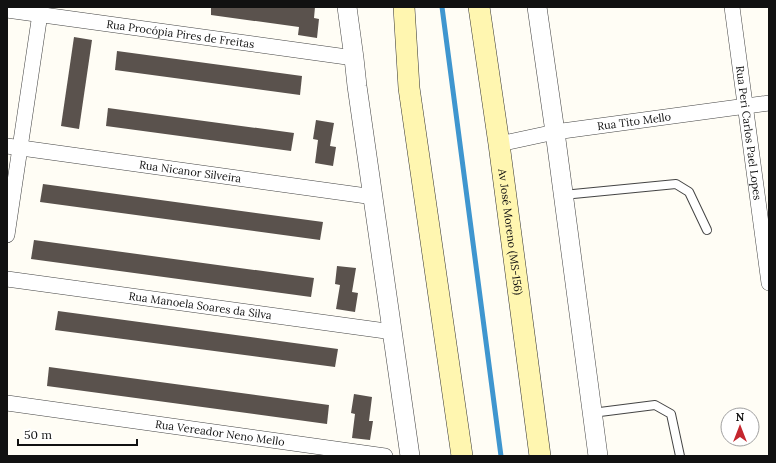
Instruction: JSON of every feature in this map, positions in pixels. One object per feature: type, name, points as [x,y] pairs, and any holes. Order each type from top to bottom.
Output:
[{"type":"main road","name":"Av José Moreno (MS-156)","points":[[479,7],[499,144],[540,456]]},
{"type":"main road","points":[[406,10],[409,88],[462,456]]},
{"type":"street","points":[[347,7],[410,456]]},
{"type":"street","points":[[537,7],[598,456]]},
{"type":"street","name":"Rua Peri Carlos Pael Lopes","points":[[732,7],[769,283]]},
{"type":"street","name":"Rua Procópia Pires de Freitas","points":[[7,10],[40,11],[354,58]]},
{"type":"street","points":[[7,235],[13,147],[40,11]]},
{"type":"street","name":"Rua Tito Mello","points":[[499,144],[555,132],[769,103]]},
{"type":"street","name":"Rua Nicanor Silveira","points":[[13,147],[374,197]]},
{"type":"street","name":"Rua Manoela Soares da Silva","points":[[7,279],[393,332]]},
{"type":"street","name":"Rua Vereador Neno Mello","points":[[7,403],[385,456]]},
{"type":"lane","points":[[563,194],[676,184],[689,192],[707,230]]},
{"type":"lane","points":[[592,413],[654,405],[671,414],[680,456]]},
{"type":"building","points":[[211,7],[315,7],[314,18],[319,19],[317,38],[298,35],[299,27],[211,15]]},
{"type":"building","points":[[74,37],[92,40],[79,129],[61,126]]},
{"type":"building","points":[[117,51],[302,76],[300,95],[115,70]]},
{"type":"building","points":[[108,108],[294,133],[291,151],[106,126]]},
{"type":"building","points":[[316,120],[334,123],[330,146],[336,147],[333,166],[315,163],[318,140],[313,139]]},
{"type":"building","points":[[43,184],[323,222],[320,240],[40,202]]},
{"type":"building","points":[[34,240],[314,278],[311,297],[31,259]]},
{"type":"building","points":[[337,266],[356,268],[352,292],[358,293],[355,312],[336,309],[340,285],[335,284]]},
{"type":"building","points":[[58,311],[338,349],[335,367],[55,330]]},
{"type":"building","points":[[49,367],[329,405],[327,424],[47,386]]},
{"type":"building","points":[[354,394],[372,397],[369,421],[373,421],[370,440],[352,438],[355,414],[351,413]]},
{"type":"waterway","points":[[442,7],[501,456]]}]
